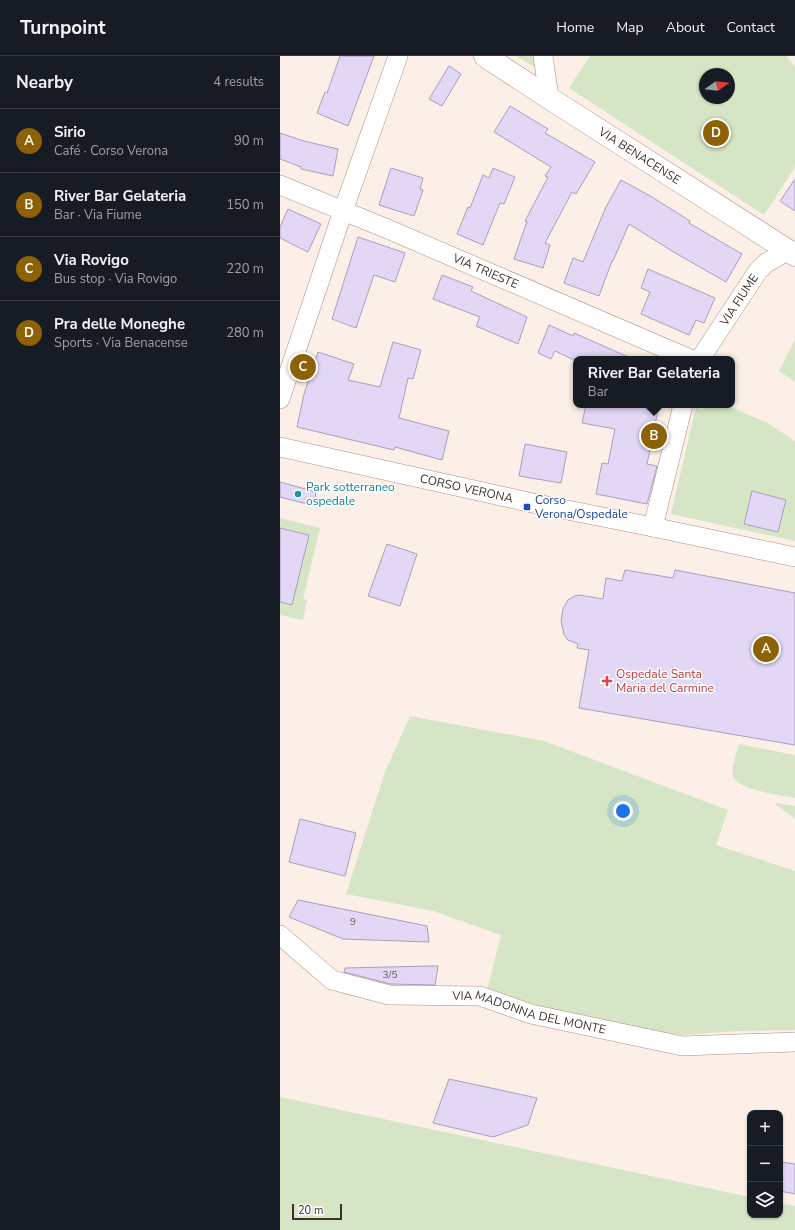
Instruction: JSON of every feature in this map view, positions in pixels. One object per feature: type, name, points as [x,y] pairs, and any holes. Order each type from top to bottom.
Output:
[{"type":"main road","name":"VIA BENACENSE","points":[[485,56],[792,253]]},
{"type":"street","points":[[280,399],[343,212],[398,56]]},
{"type":"street","points":[[543,56],[549,98]]},
{"type":"street","name":"VIA TRIESTE","points":[[280,185],[390,230],[683,356]]},
{"type":"street","name":"VIA FIUME","points":[[702,356],[758,271],[766,263],[792,253]]},
{"type":"street","points":[[654,527],[682,408]]},
{"type":"street","name":"CORSO VERONA","points":[[280,447],[537,504],[795,557]]},
{"type":"street","name":"VIA MADONNA DEL MONTE","points":[[280,935],[332,980],[389,995],[480,996],[531,1014],[682,1046],[795,1042]]},
{"type":"green space","points":[[516,56],[540,56],[543,72]]},
{"type":"green space","points":[[590,56],[786,56],[795,67],[795,167],[764,215],[569,88]]},
{"type":"green space","points":[[795,340],[795,382],[779,371]]},
{"type":"green space","points":[[696,408],[702,410],[703,408],[733,408],[766,422],[795,441],[795,541],[671,514]]},
{"type":"green space","points":[[280,518],[320,528],[303,599],[307,600],[303,620],[280,615],[280,602],[291,605],[294,561],[303,564],[309,535],[280,528]]},
{"type":"green space","points":[[410,716],[544,741],[728,810],[716,845],[795,871],[795,1030],[738,1031],[682,1035],[656,1032],[506,999],[487,990],[501,935],[433,911],[346,894],[385,772]]},
{"type":"green space","points":[[739,744],[795,755],[795,798],[750,788],[736,780],[733,775],[733,767]]},
{"type":"green space","points":[[775,804],[795,806],[795,819]]},
{"type":"green space","points":[[280,1097],[747,1196],[747,1218],[783,1218],[783,1204],[795,1206],[795,1230],[280,1230]]},
{"type":"building","points":[[340,56],[374,56],[348,126],[317,113],[325,92],[327,93]]},
{"type":"building","points":[[449,66],[461,74],[442,106],[429,99]]},
{"type":"building","points":[[510,106],[548,129],[545,133],[595,162],[576,194],[572,192],[545,243],[550,245],[543,268],[514,259],[527,221],[525,221],[548,177],[545,176],[551,167],[494,132]]},
{"type":"building","points":[[280,133],[304,141],[338,149],[333,176],[301,169],[301,167],[280,159]]},
{"type":"building","points":[[391,168],[423,178],[420,189],[423,190],[414,216],[379,205]]},
{"type":"building","points":[[493,168],[515,177],[504,204],[500,203],[483,245],[457,234],[468,207],[470,208],[483,175],[489,178]]},
{"type":"building","points":[[795,179],[795,211],[780,201]]},
{"type":"building","points":[[621,180],[652,197],[690,221],[689,223],[742,254],[726,282],[629,224],[612,261],[599,296],[564,283],[573,258],[583,262],[606,207]]},
{"type":"building","points":[[288,209],[321,224],[308,252],[280,238],[280,227]]},
{"type":"building","points":[[358,237],[405,253],[395,282],[374,275],[356,328],[332,319]]},
{"type":"building","points":[[648,269],[715,298],[704,323],[696,320],[689,335],[641,314],[650,292],[641,288]]},
{"type":"building","points":[[442,275],[473,287],[471,291],[527,317],[518,344],[476,326],[480,317],[433,299]]},
{"type":"building","points":[[549,325],[573,336],[574,333],[626,356],[573,356],[572,359],[555,351],[551,359],[538,353]]},
{"type":"building","points":[[393,342],[421,350],[413,379],[408,378],[399,418],[449,431],[442,460],[395,447],[394,450],[297,427],[304,394],[318,352],[354,364],[348,380],[380,387]]},
{"type":"building","points":[[585,408],[658,408],[647,464],[657,466],[647,504],[596,494],[602,463],[608,464],[615,429],[582,423]]},
{"type":"building","points":[[525,444],[567,452],[561,483],[519,476]]},
{"type":"building","name":"Park sotterraneo ospedale","points":[[280,482],[316,492],[313,502],[307,504],[280,497]]},
{"type":"building","points":[[752,491],[786,500],[778,532],[744,524]]},
{"type":"building","points":[[280,528],[309,535],[292,605],[280,602]]},
{"type":"building","points":[[387,544],[417,554],[400,606],[368,596]]},
{"type":"building","points":[[625,570],[673,578],[675,570],[795,593],[795,745],[579,708],[589,650],[577,648],[578,644],[568,640],[564,635],[561,621],[563,609],[568,600],[579,595],[603,599],[606,578],[622,581]]},
{"type":"building","points":[[300,819],[356,833],[345,876],[289,862]]},
{"type":"building","points":[[298,900],[427,926],[429,942],[343,939],[289,917]]},
{"type":"building","points":[[438,966],[435,985],[390,984],[344,972],[345,968]]},
{"type":"building","points":[[449,1079],[537,1098],[528,1125],[493,1137],[433,1123]]},
{"type":"building","points":[[783,1162],[795,1164],[795,1194],[783,1192]]},
{"type":"place","name":"Pra delle Moneghe","points":[[716,133]]},
{"type":"place","name":"Via Rovigo","points":[[303,367]]},
{"type":"place","name":"River Bar Gelateria","points":[[654,436]]},
{"type":"place","name":"Park sotterraneo ospedale","points":[[298,494]]},
{"type":"place","name":"Corso Verona/Ospedale","points":[[527,507]]},
{"type":"place","name":"Sirio","points":[[766,649]]},
{"type":"place","name":"Ospedale Santa Maria del Carmine","points":[[607,681]]}]
